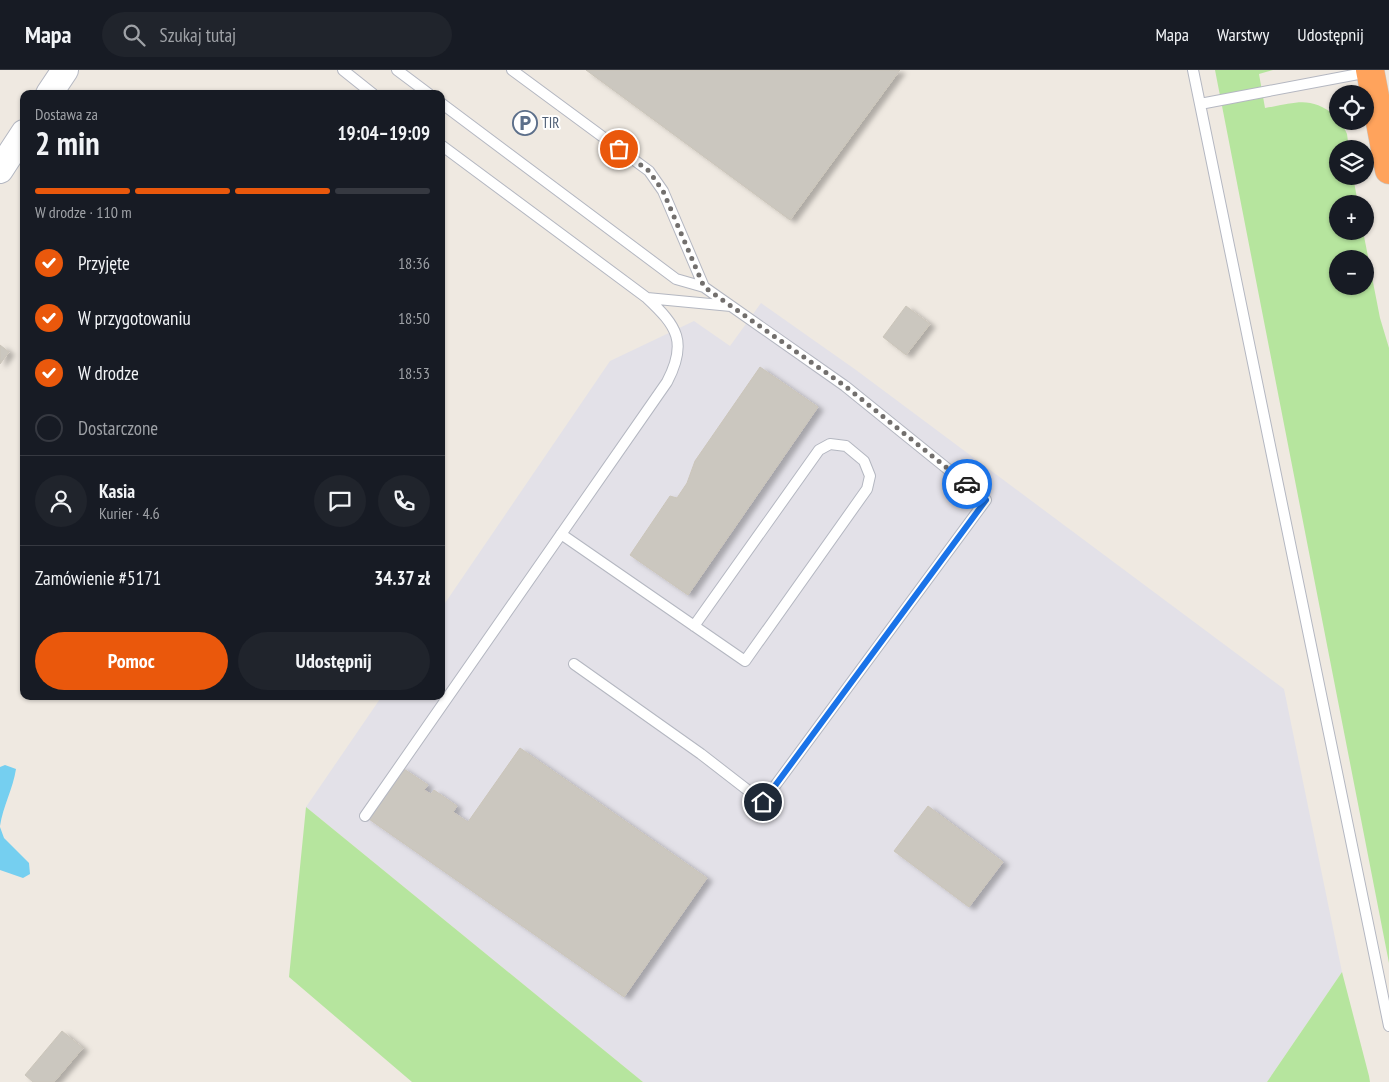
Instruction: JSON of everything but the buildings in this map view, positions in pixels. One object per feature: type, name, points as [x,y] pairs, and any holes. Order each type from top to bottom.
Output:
[{"type":"highway","points":[[1370,71],[1389,170]]},
{"type":"street","points":[[52,90],[65,70]]},
{"type":"street","points":[[0,170],[20,139]]},
{"type":"lane","points":[[343,70],[368,90]]},
{"type":"lane","points":[[397,70],[424,90]]},
{"type":"lane","points":[[512,70],[649,171],[663,191],[704,287]]},
{"type":"lane","points":[[1193,70],[1389,1026]]},
{"type":"lane","points":[[1200,104],[1370,71]]},
{"type":"lane","points":[[445,106],[676,279],[704,287],[845,386],[986,500],[763,802],[701,754],[574,664]]},
{"type":"lane","points":[[365,816],[667,382],[676,365],[679,348],[674,330],[664,313],[647,298],[445,148]]},
{"type":"lane","points":[[647,298],[730,306]]},
{"type":"lane","points":[[561,534],[694,626],[745,661],[867,488],[870,476],[864,461],[846,446],[830,444],[820,450],[694,626]]},
{"type":"shaded area","points":[[761,303],[856,370],[1284,689],[1342,972],[1267,1082],[643,1082],[306,807],[379,700],[445,700],[445,603],[610,361],[694,321],[730,346]]},
{"type":"green space","points":[[1215,70],[1273,70],[1259,74],[1265,108],[1303,102],[1311,103],[1329,111],[1329,130],[1345,130],[1348,140],[1329,140],[1329,185],[1355,185],[1356,195],[1329,195],[1329,240],[1365,240],[1367,250],[1329,250],[1329,295],[1374,295],[1374,287],[1380,318],[1389,348],[1389,963]]},
{"type":"green space","points":[[306,807],[643,1082],[412,1082],[289,977]]},
{"type":"green space","points":[[1342,972],[1370,1082],[1267,1082]]},
{"type":"water","points":[[5,765],[16,769],[0,826],[0,767]]},
{"type":"water","points":[[0,827],[4,838],[29,863],[30,874],[23,878],[0,870]]},
{"type":"way so far","points":[[619,149],[649,171],[663,191],[704,287],[845,386],[967,484]]},
{"type":"place","name":"TIR","points":[[525,123]]},
{"type":"route","points":[[763,802],[986,500],[967,484]]}]
